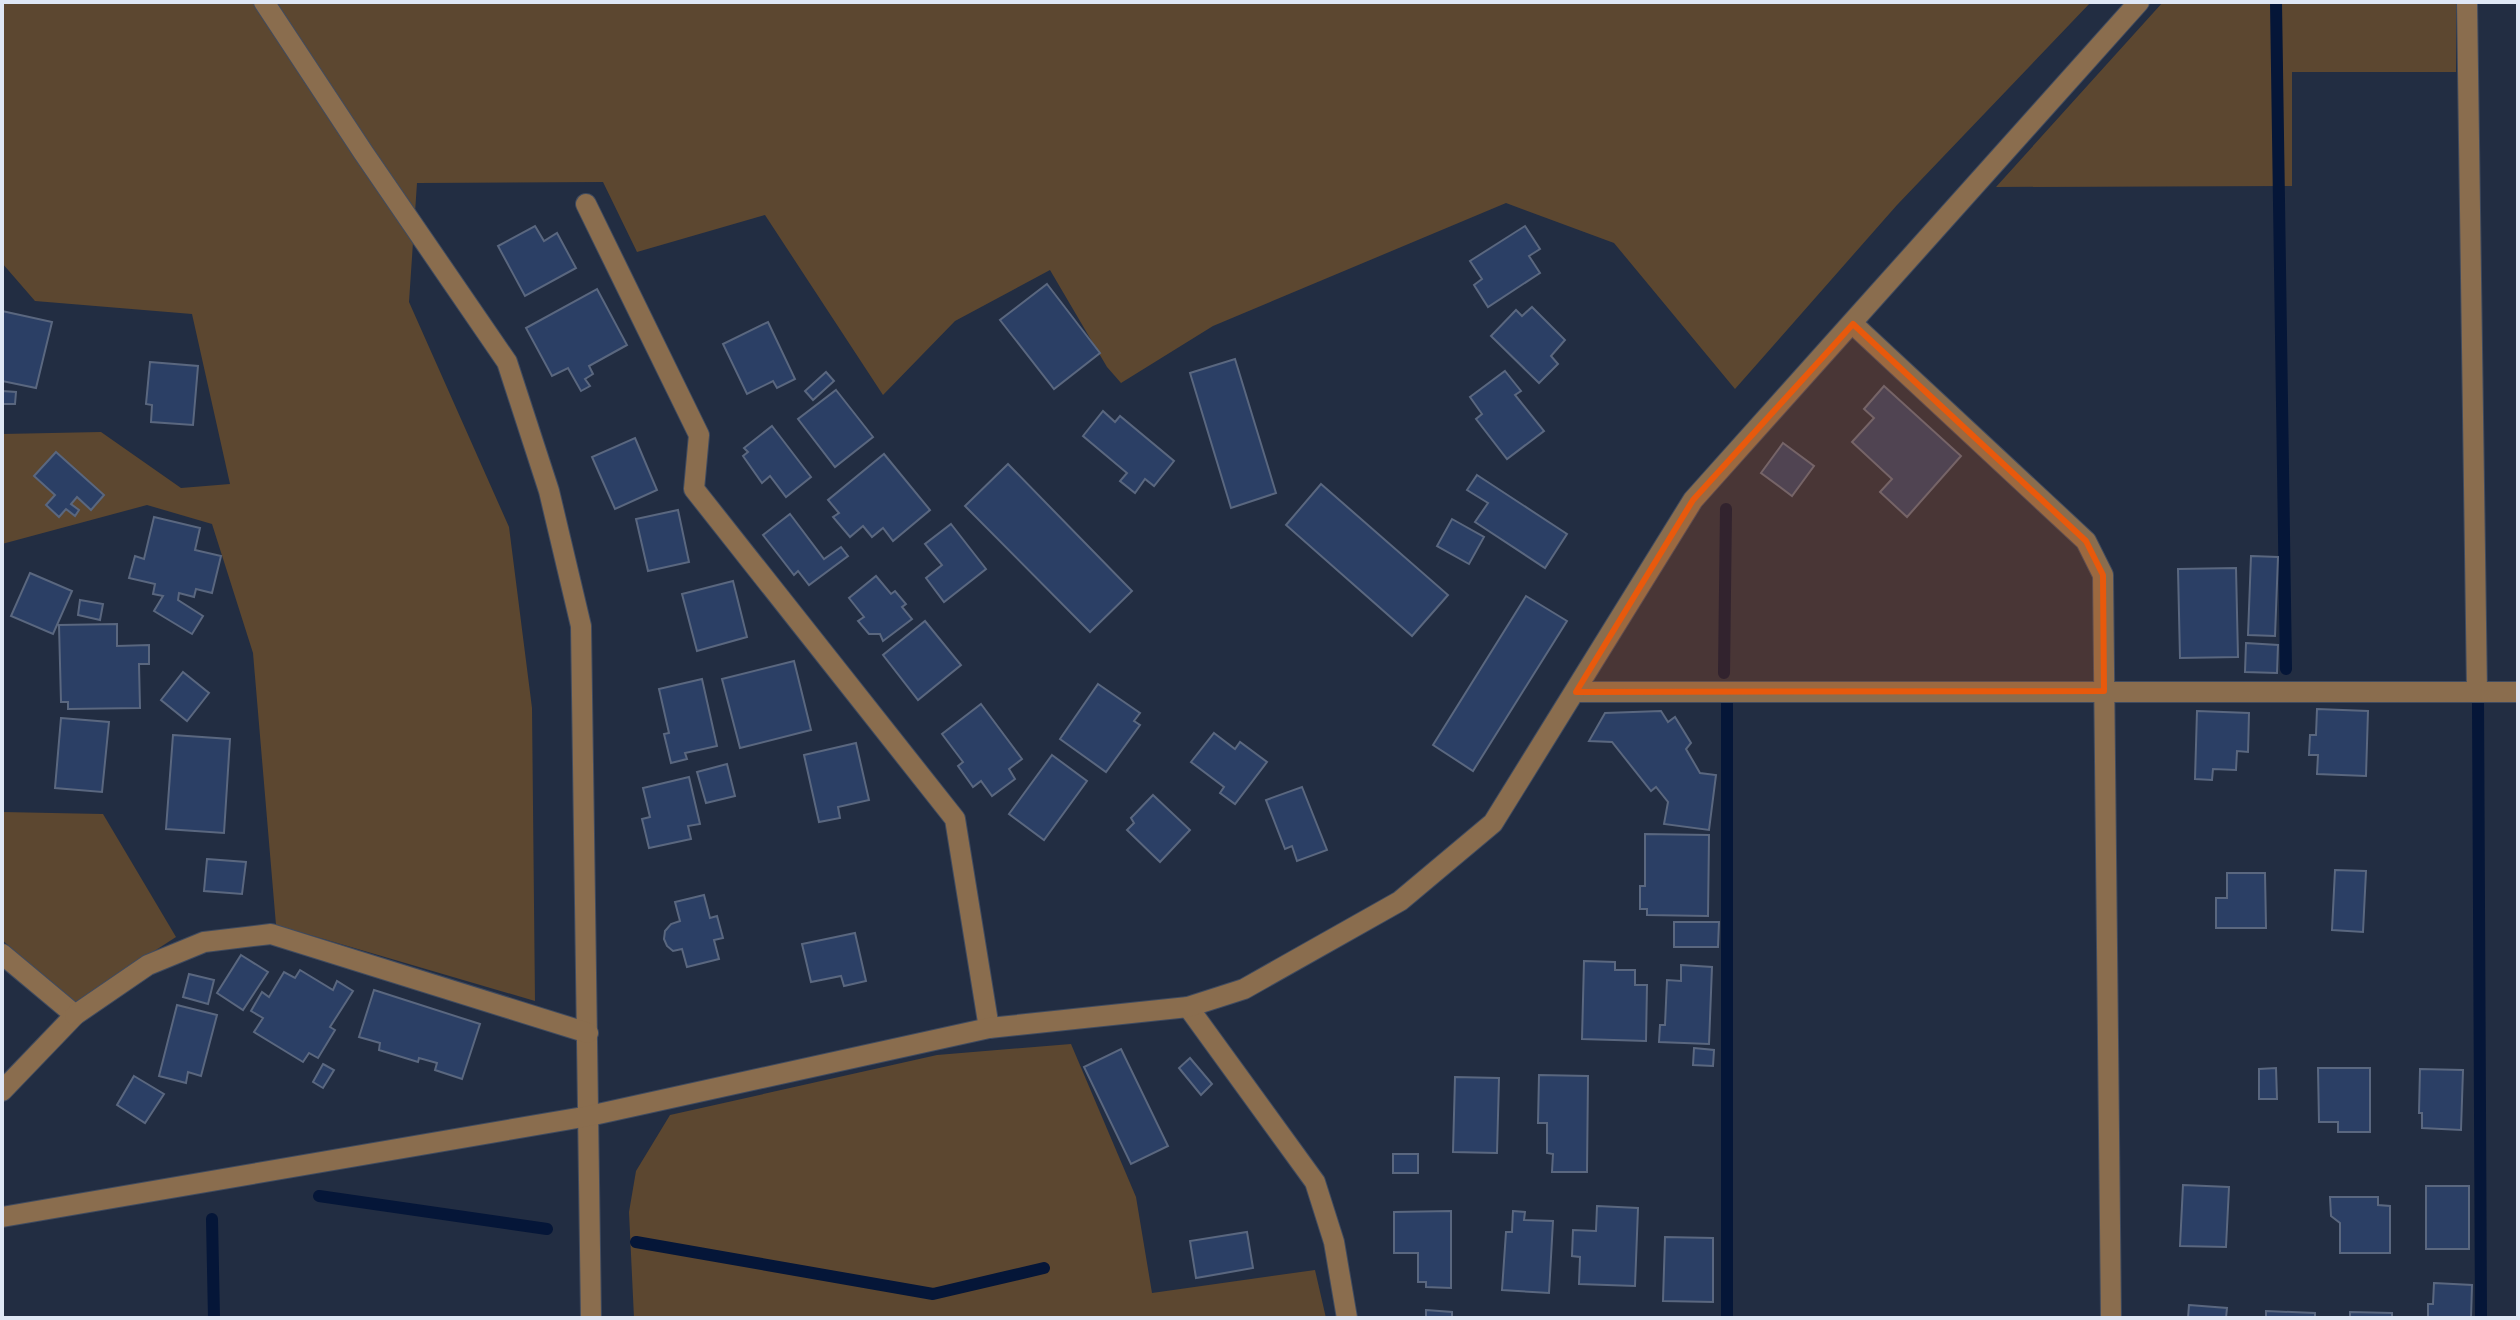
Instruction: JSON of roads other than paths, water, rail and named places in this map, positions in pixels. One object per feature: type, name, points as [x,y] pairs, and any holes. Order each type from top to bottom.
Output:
[{"type":"street","points":[[264,2],[507,362],[549,491],[581,626],[591,1318]]},
{"type":"street","points":[[2,1217],[589,1116],[989,1028],[1188,1007],[1244,989],[1400,901],[1493,823],[1693,500],[2139,2]]},
{"type":"street","points":[[2467,2],[2477,692]]},
{"type":"street","points":[[586,204],[699,435],[694,489],[955,819],[989,1028]]},
{"type":"street","points":[[1853,324],[2086,541],[2103,575],[2111,1318]]},
{"type":"street","points":[[1576,692],[2518,692]]},
{"type":"street","points":[[2,1091],[75,1015],[148,965],[204,942],[271,934],[588,1033]]},
{"type":"street","points":[[2,954],[75,1015]]},
{"type":"street","points":[[1188,1007],[1315,1182],[1334,1242],[1347,1318]]},
{"type":"waterway","points":[[2276,2],[2286,669]]},
{"type":"waterway","points":[[1724,673],[1726,509]]},
{"type":"waterway","points":[[1727,701],[1727,1318]]},
{"type":"waterway","points":[[2478,701],[2481,1318]]},
{"type":"waterway","points":[[319,1196],[547,1229]]},
{"type":"waterway","points":[[212,1219],[214,1318]]},
{"type":"waterway","points":[[636,1242],[933,1294],[1044,1268]]}]
